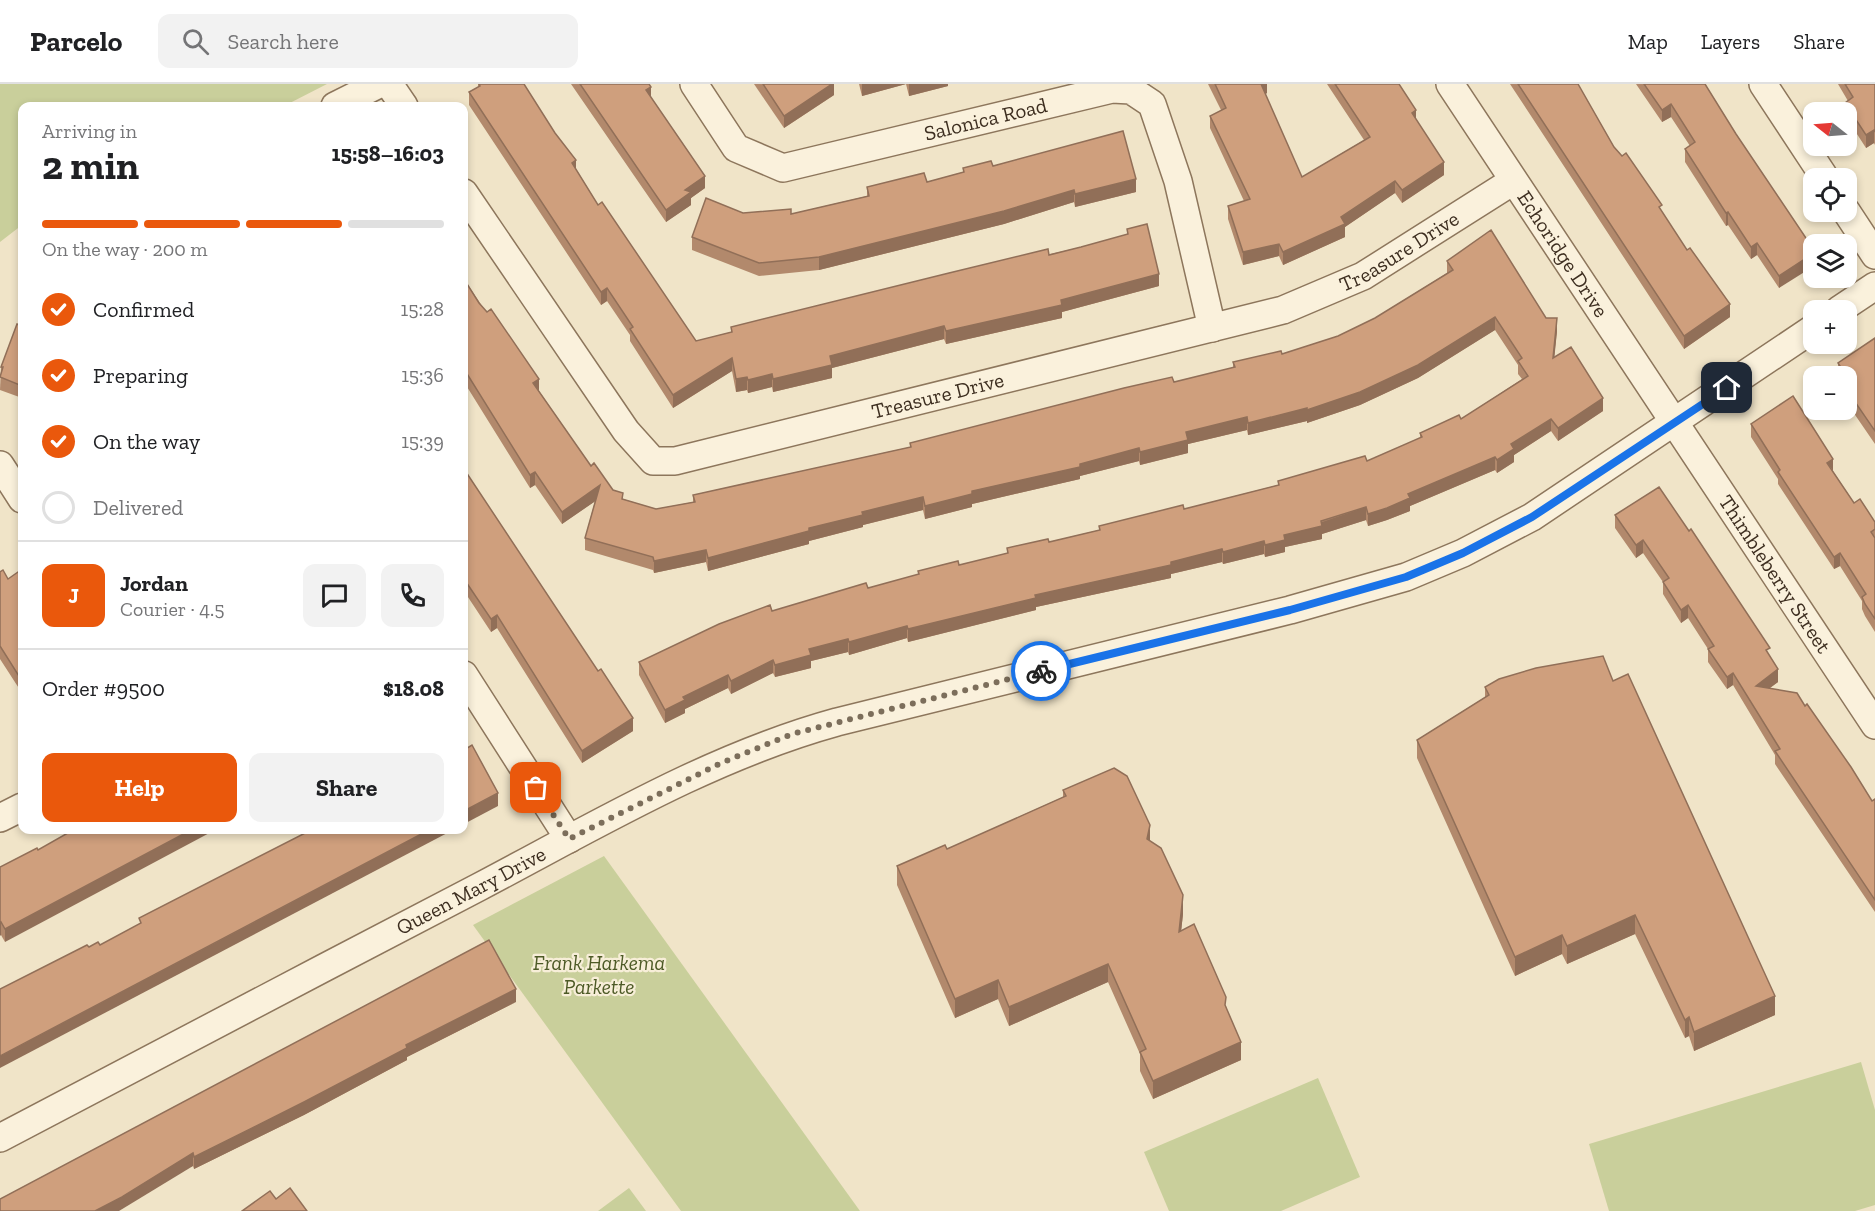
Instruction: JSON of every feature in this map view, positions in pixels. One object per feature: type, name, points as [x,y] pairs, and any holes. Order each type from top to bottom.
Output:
[{"type":"street","points":[[343,102],[379,84]]},
{"type":"street","points":[[389,84],[401,102]]},
{"type":"street","name":"Salonica Road","points":[[694,84],[736,148],[783,168],[1112,89],[1131,90],[1152,104],[1160,126],[1178,181],[1212,328]]},
{"type":"street","name":"Echoridge Drive","points":[[1450,84],[1676,423]]},
{"type":"street","points":[[1763,84],[1818,168]]},
{"type":"street","name":"Treasure Drive","points":[[468,199],[626,431],[653,461],[686,458],[1283,310],[1364,276],[1513,181]]},
{"type":"street","points":[[1853,222],[1875,255]]},
{"type":"street","points":[[1854,300],[1875,286]]},
{"type":"street","name":"Queen Mary Drive","points":[[0,1138],[569,839],[721,763],[792,734],[1290,610],[1406,577],[1463,553],[1532,517],[1676,423],[1803,336]]},
{"type":"street","name":"Thimbleberry Street","points":[[1676,423],[1875,725]]},
{"type":"street","points":[[0,465],[18,493]]},
{"type":"street","points":[[468,681],[569,839]]},
{"type":"street","points":[[0,818],[18,809]]},
{"type":"green space","points":[[0,84],[327,84],[292,102],[18,102],[18,228],[0,242]]},
{"type":"green space","name":"Frank Harkema Parkette","points":[[604,856],[860,1211],[681,1211],[473,925]]},
{"type":"green space","points":[[1861,1062],[1875,1110],[1875,1205],[1855,1211],[1609,1211],[1589,1144]]},
{"type":"green space","points":[[1318,1078],[1360,1177],[1281,1211],[1169,1211],[1144,1152]]},
{"type":"green space","points":[[629,1188],[646,1211],[598,1211]]},
{"type":"building","points":[[479,84],[524,84],[555,133],[576,160],[572,163],[598,205],[602,202],[696,341],[732,332],[731,327],[949,273],[1048,249],[1049,255],[1081,247],[1128,234],[1127,229],[1147,224],[1159,274],[1061,300],[1062,305],[946,331],[944,326],[830,356],[832,365],[773,379],[772,374],[748,380],[747,377],[736,379],[732,358],[673,395],[630,329],[633,327],[607,288],[601,292],[469,92],[480,86]]},
{"type":"building","points":[[580,84],[649,84],[651,87],[646,90],[705,176],[685,190],[691,192],[666,210]]},
{"type":"building","points":[[763,84],[832,84],[784,116]]},
{"type":"building","points":[[1215,84],[1261,84],[1302,177],[1370,137],[1335,84],[1399,84],[1416,110],[1412,113],[1444,162],[1402,190],[1395,181],[1341,217],[1345,224],[1283,252],[1279,244],[1243,252],[1228,206],[1250,199],[1210,116],[1226,108]]},
{"type":"building","points":[[1518,84],[1578,84],[1614,147],[1622,156],[1626,153],[1662,205],[1659,207],[1687,250],[1690,248],[1730,304],[1684,336]]},
{"type":"building","points":[[1644,84],[1705,84],[1803,234],[1803,260],[1779,276],[1757,243],[1751,247],[1685,149],[1695,142],[1671,104],[1662,110]]},
{"type":"building","points":[[1845,84],[1875,84],[1875,132],[1874,130],[1866,135],[1857,121],[1857,102],[1846,102],[1853,97]]},
{"type":"building","points":[[1123,131],[1136,179],[1075,194],[1074,190],[1004,211],[819,257],[759,263],[692,237],[706,198],[743,213],[791,209],[791,214],[869,196],[867,187],[924,173],[927,182],[964,172],[963,168],[991,161],[993,166]]},
{"type":"building","points":[[1491,230],[1546,318],[1557,318],[1553,358],[1571,347],[1603,398],[1558,428],[1551,419],[1511,444],[1514,449],[1497,460],[1495,457],[1408,494],[1410,498],[1387,508],[1368,514],[1366,507],[1321,521],[1322,526],[1284,535],[1285,540],[1265,545],[1264,541],[1223,552],[1222,549],[1171,562],[1171,565],[1035,595],[1036,598],[908,629],[907,626],[849,642],[848,639],[809,649],[811,655],[775,665],[773,660],[731,681],[728,675],[683,697],[685,700],[665,710],[639,662],[719,624],[770,605],[772,611],[866,583],[868,588],[919,574],[918,571],[958,561],[959,565],[1008,553],[1007,548],[1048,539],[1049,542],[1100,530],[1099,526],[1183,505],[1184,509],[1279,485],[1278,481],[1365,456],[1367,461],[1422,437],[1420,433],[1459,415],[1461,419],[1528,376],[1518,361],[1522,358],[1495,317],[1418,365],[1360,392],[1307,410],[1307,408],[1248,423],[1247,417],[1186,432],[1188,440],[1140,452],[1139,448],[1080,464],[1080,467],[972,491],[972,494],[925,506],[923,497],[862,512],[863,515],[809,528],[809,531],[708,558],[706,550],[654,561],[653,557],[585,538],[600,485],[562,512],[535,472],[530,475],[468,375],[468,285],[487,312],[491,309],[539,379],[533,383],[591,466],[594,463],[613,490],[623,493],[622,499],[656,509],[695,502],[693,495],[911,447],[910,443],[1124,388],[1172,377],[1174,382],[1235,367],[1233,362],[1281,351],[1282,354],[1338,336],[1375,318],[1453,270],[1447,261]]},
{"type":"building","points":[[17,324],[18,384],[0,377],[3,367],[1,367]]},
{"type":"building","points":[[1875,338],[1875,431],[1857,405],[1857,366],[1840,366],[1838,363],[1851,354],[1857,354],[1857,350]]},
{"type":"building","points":[[1793,396],[1803,412],[1803,420],[1808,420],[1833,459],[1827,463],[1854,503],[1860,499],[1875,522],[1875,529],[1871,532],[1875,538],[1875,619],[1862,597],[1866,594],[1840,553],[1834,557],[1778,472],[1780,470],[1751,424]]},
{"type":"building","points":[[468,475],[598,671],[601,669],[633,718],[582,751],[497,615],[491,619],[468,585]]},
{"type":"building","points":[[1659,487],[1689,531],[1691,529],[1770,648],[1766,650],[1778,669],[1756,686],[1797,693],[1851,767],[1872,801],[1875,799],[1875,900],[1775,751],[1780,749],[1733,673],[1727,677],[1708,649],[1714,646],[1688,605],[1681,610],[1663,582],[1669,578],[1643,540],[1636,545],[1615,515]]},
{"type":"building","points":[[3,570],[8,579],[18,572],[18,675],[0,646],[0,572]]},
{"type":"building","points":[[1603,656],[1613,681],[1628,674],[1775,996],[1694,1032],[1689,1017],[1685,1020],[1635,915],[1567,946],[1562,935],[1515,957],[1417,740],[1489,695],[1485,687],[1499,679],[1536,668]]},
{"type":"building","points":[[472,745],[498,793],[468,809],[468,748]]},
{"type":"building","points":[[1114,768],[1127,776],[1150,825],[1147,839],[1161,848],[1183,895],[1179,932],[1194,924],[1226,997],[1225,1005],[1241,1042],[1153,1081],[1140,1052],[1146,1049],[1108,964],[1009,1007],[998,980],[955,999],[897,866],[945,845],[947,849],[1066,796],[1063,790]]},
{"type":"building","points":[[66,834],[183,834],[5,929],[0,923],[0,867],[37,848],[38,850]]},
{"type":"building","points":[[303,834],[421,834],[0,1056],[0,989],[87,945],[89,947],[98,942],[100,945],[141,923],[139,918]]},
{"type":"building","points":[[489,940],[516,989],[406,1045],[407,1048],[304,1102],[194,1157],[193,1153],[95,1211],[0,1211],[0,1199]]},
{"type":"building","points":[[290,1188],[307,1211],[242,1211],[270,1191],[276,1199]]},
{"type":"way so far","points":[[536,788],[569,839],[721,763],[792,734],[1041,671]]},
{"type":"route","points":[[1041,671],[1290,610],[1406,577],[1463,553],[1532,517],[1727,388]]}]
